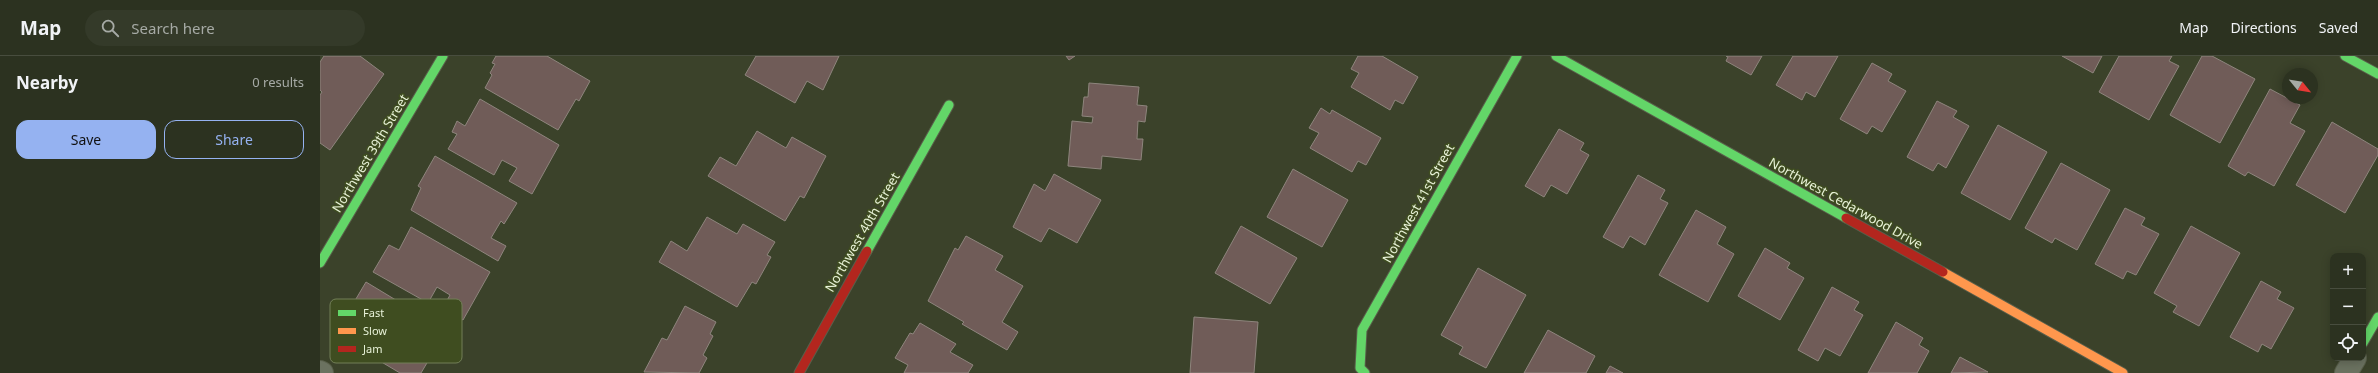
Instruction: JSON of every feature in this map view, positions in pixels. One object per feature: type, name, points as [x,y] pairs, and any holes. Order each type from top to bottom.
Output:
[{"type":"street","name":"Northwest 39th Street","points":[[320,263],[443,56]]},
{"type":"street","name":"Northwest 41st Street","points":[[1363,371],[1362,330],[1517,56]]},
{"type":"street","name":"Northwest Cedarwood Drive","points":[[1556,56],[2123,373]]},
{"type":"street","points":[[2346,56],[2378,74]]},
{"type":"street","name":"Northwest 40th Street","points":[[799,373],[949,106]]},
{"type":"street","points":[[2366,338],[2378,317]]},
{"type":"street","points":[[2346,373],[2353,361]]},
{"type":"building","points":[[324,56],[360,56],[384,74],[330,150],[320,143],[320,95],[322,92],[320,90],[320,62]]},
{"type":"building","points":[[496,56],[547,56],[590,81],[579,101],[576,99],[558,130],[485,88],[492,75],[490,73],[495,64],[492,63]]},
{"type":"building","points":[[756,56],[839,56],[823,90],[807,81],[795,103],[745,75]]},
{"type":"building","points":[[1066,56],[1075,56],[1069,60]]},
{"type":"building","points":[[1358,56],[1382,56],[1418,77],[1403,104],[1395,100],[1390,110],[1351,87],[1359,73],[1351,69]]},
{"type":"building","points":[[1726,56],[1762,56],[1751,75],[1726,61],[1728,57]]},
{"type":"building","points":[[1793,56],[1838,56],[1815,97],[1806,92],[1802,100],[1776,85]]},
{"type":"building","points":[[2062,56],[2102,56],[2093,73]]},
{"type":"building","points":[[2119,56],[2172,56],[2169,61],[2179,66],[2149,120],[2099,92]]},
{"type":"building","points":[[2202,56],[2212,56],[2255,79],[2220,143],[2170,115]]},
{"type":"building","points":[[1872,63],[1892,74],[1888,81],[1906,91],[1882,132],[1872,126],[1867,134],[1840,119]]},
{"type":"building","points":[[1089,83],[1139,87],[1137,105],[1147,106],[1145,122],[1138,121],[1137,139],[1143,139],[1141,160],[1102,156],[1101,169],[1068,166],[1072,121],[1092,123],[1093,117],[1082,116],[1084,97],[1088,97]]},
{"type":"building","points":[[2270,89],[2282,95],[2282,104],[2300,105],[2290,123],[2305,131],[2274,186],[2248,172],[2245,176],[2228,166]]},
{"type":"building","points":[[480,99],[559,145],[532,194],[509,181],[517,168],[502,160],[494,175],[448,149],[457,134],[452,132],[457,121],[465,126]]},
{"type":"building","points":[[1937,101],[1957,111],[1953,117],[1969,126],[1946,168],[1938,163],[1933,171],[1907,157]]},
{"type":"building","points":[[1321,108],[1330,114],[1332,110],[1381,138],[1366,165],[1358,161],[1352,172],[1310,148],[1319,133],[1309,128]]},
{"type":"building","points":[[2332,122],[2378,149],[2378,155],[2345,213],[2296,185]]},
{"type":"building","points":[[1998,125],[2047,152],[2010,220],[1961,193]]},
{"type":"building","points":[[1559,129],[1584,143],[1580,150],[1589,155],[1567,194],[1551,185],[1544,197],[1525,186]]},
{"type":"building","points":[[757,131],[786,148],[792,137],[826,156],[804,198],[800,196],[785,221],[708,176],[720,157],[736,166]]},
{"type":"building","points":[[435,156],[517,203],[504,224],[501,221],[491,238],[506,246],[498,261],[411,210],[421,188],[418,186]]},
{"type":"building","points":[[2061,163],[2110,190],[2077,250],[2055,238],[2052,243],[2025,228]]},
{"type":"building","points":[[1293,169],[1348,200],[1322,247],[1267,217]]},
{"type":"building","points":[[1054,174],[1101,200],[1077,243],[1049,228],[1041,242],[1013,227],[1034,184],[1045,191]]},
{"type":"building","points":[[1638,175],[1665,190],[1660,199],[1668,203],[1645,245],[1630,236],[1623,248],[1603,237]]},
{"type":"building","points":[[2125,208],[2145,218],[2141,225],[2159,234],[2136,275],[2127,271],[2123,279],[2095,264]]},
{"type":"building","points":[[1696,210],[1726,227],[1717,244],[1734,254],[1708,302],[1659,275]]},
{"type":"building","points":[[707,217],[737,234],[743,224],[775,242],[767,255],[771,257],[756,284],[752,282],[737,307],[659,262],[671,241],[687,251]]},
{"type":"building","points":[[1241,226],[1297,258],[1270,304],[1215,273]]},
{"type":"building","points":[[2191,226],[2240,253],[2199,326],[2173,312],[2177,306],[2154,293]]},
{"type":"building","points":[[411,227],[490,272],[463,320],[462,299],[448,299],[450,295],[437,287],[430,299],[421,299],[373,272],[389,245],[399,250]]},
{"type":"building","points":[[966,236],[1003,256],[995,270],[1023,286],[1002,322],[1018,332],[1007,350],[962,324],[964,322],[928,301],[955,248],[958,250]]},
{"type":"building","points":[[1765,248],[1790,263],[1787,268],[1804,278],[1780,320],[1738,296]]},
{"type":"building","points":[[1478,268],[1526,295],[1486,368],[1459,354],[1463,347],[1441,335]]},
{"type":"building","points":[[2261,281],[2281,292],[2277,299],[2294,308],[2271,349],[2262,344],[2258,352],[2230,337]]},
{"type":"building","points":[[366,282],[394,299],[356,299]]},
{"type":"building","points":[[1832,287],[1859,302],[1854,310],[1863,315],[1840,356],[1825,348],[1818,361],[1798,350]]},
{"type":"building","points":[[685,306],[716,322],[710,334],[713,336],[703,355],[707,358],[699,373],[644,372],[662,338],[667,340]]},
{"type":"building","points":[[1194,317],[1258,322],[1254,373],[1190,373]]},
{"type":"building","points":[[1896,322],[1923,338],[1919,345],[1929,351],[1917,373],[1868,373]]},
{"type":"building","points":[[920,323],[956,344],[950,352],[973,365],[968,373],[904,373],[908,365],[895,358],[910,333],[913,334]]},
{"type":"building","points":[[1548,330],[1595,356],[1586,373],[1524,373]]},
{"type":"building","points":[[1960,357],[1988,372],[1951,373]]},
{"type":"building","points":[[383,363],[427,363],[421,373],[400,373]]},
{"type":"building","points":[[1610,366],[1623,373],[1606,373]]},
{"type":"traffic: fast","points":[[320,263],[443,56]]},
{"type":"traffic: fast","points":[[1365,373],[1360,368],[1362,330],[1517,56]]},
{"type":"traffic: fast","points":[[1556,56],[1846,218]]},
{"type":"traffic: fast","points":[[2345,56],[2378,74]]},
{"type":"traffic: fast","points":[[867,251],[949,105]]},
{"type":"traffic: fast","points":[[2366,338],[2378,317]]},
{"type":"traffic: slow","points":[[1943,272],[2123,373]]},
{"type":"traffic: jam","points":[[1846,218],[1943,272]]},
{"type":"traffic: jam","points":[[799,373],[867,251]]}]
